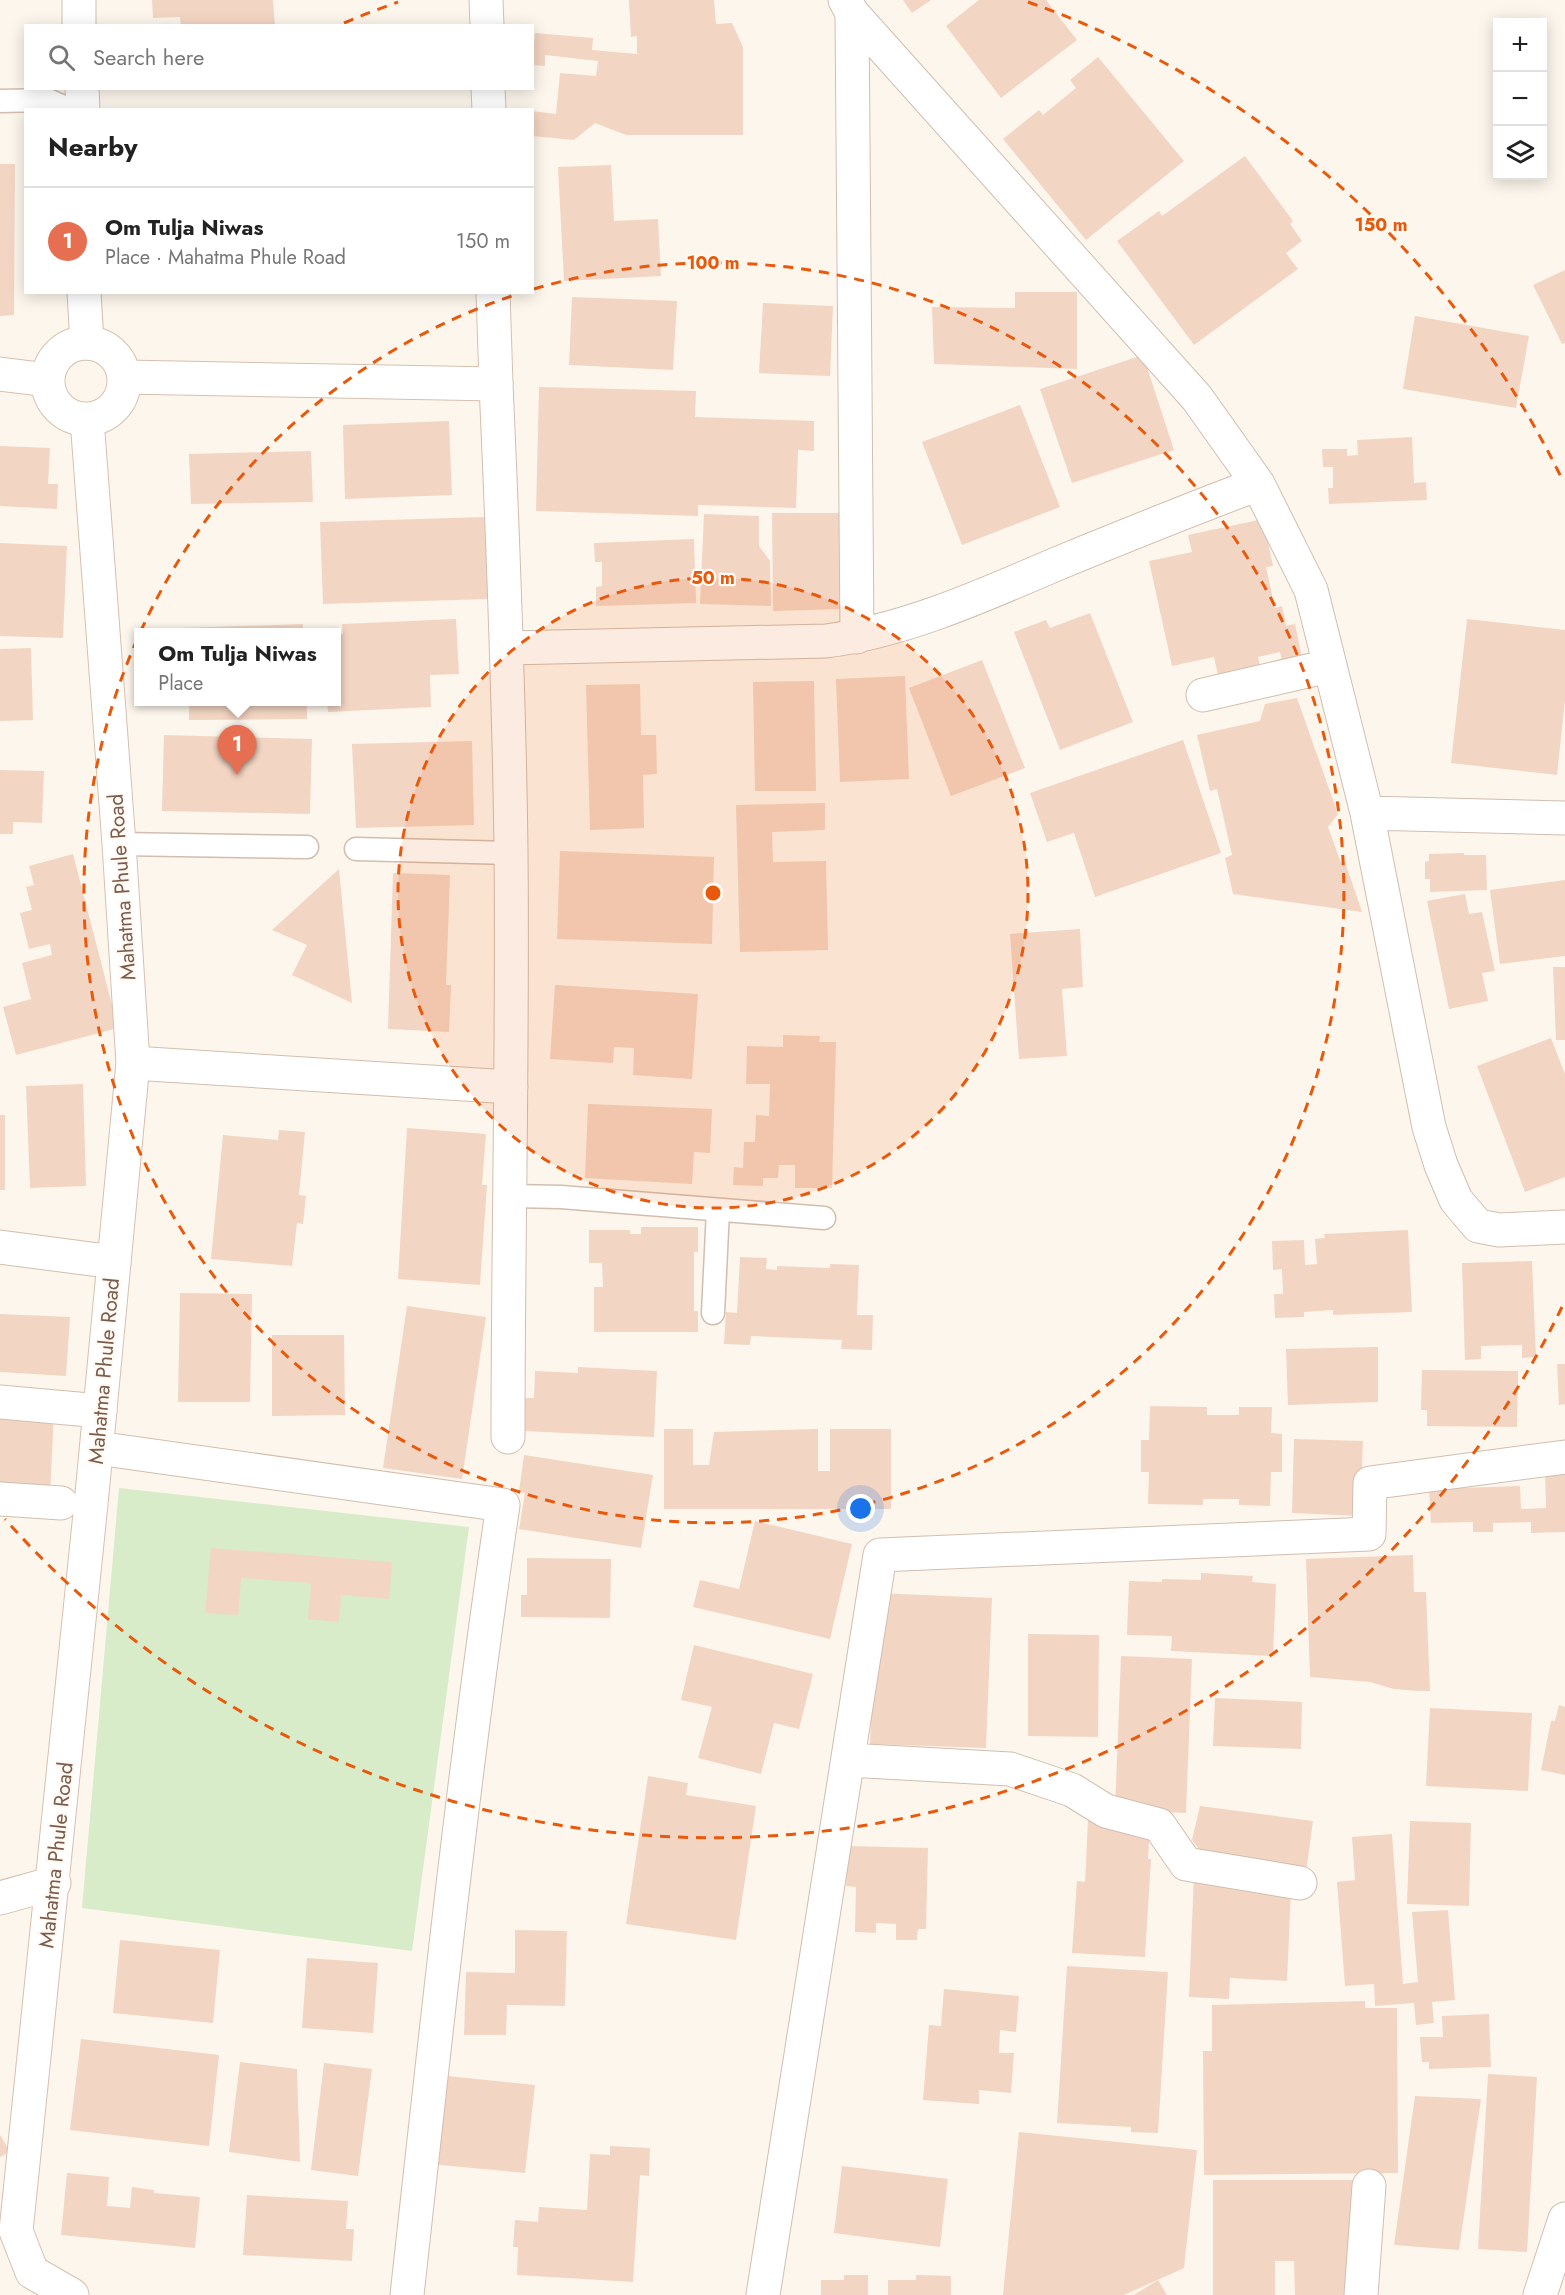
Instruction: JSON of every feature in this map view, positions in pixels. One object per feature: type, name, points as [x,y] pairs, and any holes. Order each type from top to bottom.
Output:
[{"type":"street","points":[[79,0],[80,24]]},
{"type":"street","points":[[486,0],[487,24]]},
{"type":"street","points":[[849,6],[1197,398],[1258,484],[1311,590],[1367,813],[1430,1127],[1441,1165],[1456,1200],[1478,1226],[1499,1230],[1565,1227]]},
{"type":"street","points":[[849,6],[857,637]]},
{"type":"street","points":[[82,90],[82,108]]},
{"type":"street","points":[[488,90],[489,108]]},
{"type":"street","points":[[84,294],[87,343]]},
{"type":"street","points":[[493,294],[508,648],[511,853],[512,1196],[508,1437]]},
{"type":"street","points":[[87,343],[103,347],[112,354],[120,365],[124,377],[123,390],[114,406],[99,417],[87,419],[63,412],[49,392],[48,380],[50,368],[56,357],[65,349],[87,343]]},
{"type":"street","points":[[0,374],[48,380]]},
{"type":"street","points":[[124,377],[496,384]]},
{"type":"street","name":"Mahatma Phule Road","points":[[72,2295],[32,2272],[16,2231],[54,1882],[133,1063],[87,419]]},
{"type":"street","points":[[508,648],[826,641],[857,637],[968,602],[1160,521],[1258,484]]},
{"type":"street","points":[[1203,695],[1329,666]]},
{"type":"street","points":[[1367,813],[1565,818]]},
{"type":"street","points":[[133,1063],[511,1087]]},
{"type":"street","points":[[0,1247],[114,1262]]},
{"type":"street","points":[[0,1402],[100,1411]]},
{"type":"street","points":[[97,1448],[503,1505],[484,1631],[448,1914],[407,2295]]},
{"type":"street","points":[[763,2295],[880,1555],[1369,1534],[1370,1483],[1565,1457]]},
{"type":"street","points":[[0,1499],[61,1503]]},
{"type":"street","points":[[848,1760],[1010,1769],[1072,1790],[1106,1811],[1159,1825],[1186,1864],[1300,1882]]},
{"type":"street","points":[[0,1898],[54,1882]]},
{"type":"street","points":[[1361,2295],[1369,2186]]},
{"type":"street","points":[[1540,2295],[1565,2219]]},
{"type":"lane","points":[[0,101],[33,105],[48,100],[66,108]]},
{"type":"lane","points":[[119,844],[307,847]]},
{"type":"lane","points":[[356,849],[511,853]]},
{"type":"lane","points":[[512,1196],[561,1197],[824,1218]]},
{"type":"lane","points":[[713,1313],[718,1210]]},
{"type":"green space","points":[[119,1488],[469,1527],[412,1951],[82,1908]]},
{"type":"building","points":[[152,0],[273,0],[275,24],[181,24],[180,17],[153,18]]},
{"type":"building","points":[[629,0],[714,0],[716,24],[732,23],[743,47],[743,135],[626,135],[595,123],[574,140],[534,136],[534,111],[556,114],[560,73],[596,76],[598,61],[545,55],[545,66],[534,65],[535,33],[593,38],[592,50],[637,54],[637,36],[631,37]]},
{"type":"building","points":[[903,0],[931,0],[912,13]]},
{"type":"building","points":[[979,0],[1046,0],[1077,40],[1001,98],[946,26]]},
{"type":"building","points":[[1098,57],[1184,161],[1086,240],[1003,139],[1039,110],[1043,115],[1076,88],[1070,80]]},
{"type":"building","points":[[1245,156],[1293,221],[1290,224],[1302,241],[1286,253],[1298,269],[1194,345],[1117,241],[1159,211],[1162,216]]},
{"type":"building","points":[[0,164],[15,164],[14,315],[0,316]]},
{"type":"building","points":[[611,165],[614,221],[658,219],[661,276],[564,281],[558,167]]},
{"type":"building","points":[[1565,270],[1565,343],[1562,344],[1533,285]]},
{"type":"building","points":[[1015,292],[1077,292],[1077,369],[934,364],[932,307],[1015,308]]},
{"type":"building","points":[[572,297],[677,301],[673,370],[569,365]]},
{"type":"building","points":[[763,303],[833,306],[830,376],[759,373]]},
{"type":"building","points":[[1415,316],[1529,336],[1516,408],[1403,389]]},
{"type":"building","points":[[1143,355],[1174,450],[1072,483],[1040,389]]},
{"type":"building","points":[[539,387],[696,391],[695,417],[814,421],[814,451],[798,450],[796,508],[698,505],[698,516],[536,511]]},
{"type":"building","points":[[1020,405],[1060,507],[962,545],[922,442]]},
{"type":"building","points":[[449,421],[452,495],[345,499],[343,425]]},
{"type":"building","points":[[1412,437],[1414,483],[1426,482],[1427,500],[1329,504],[1328,488],[1333,488],[1333,467],[1323,467],[1322,449],[1347,449],[1347,456],[1358,455],[1357,440]]},
{"type":"building","points":[[0,446],[50,448],[48,484],[58,484],[57,509],[0,506]]},
{"type":"building","points":[[311,451],[313,502],[191,504],[189,454]]},
{"type":"building","points":[[772,513],[839,513],[842,609],[773,611]]},
{"type":"building","points":[[704,514],[759,516],[759,546],[770,561],[771,606],[700,604]]},
{"type":"building","points":[[485,517],[488,599],[323,604],[320,522]]},
{"type":"building","points":[[1263,519],[1273,566],[1266,567],[1275,608],[1282,606],[1286,626],[1295,624],[1302,657],[1282,661],[1280,652],[1258,657],[1260,666],[1218,675],[1214,657],[1172,666],[1149,561],[1192,552],[1188,535]]},
{"type":"building","points":[[694,539],[696,603],[596,606],[596,587],[602,586],[602,562],[595,562],[594,543]]},
{"type":"building","points":[[0,543],[67,546],[63,638],[0,636]]},
{"type":"building","points":[[1090,613],[1133,722],[1060,750],[1014,632],[1046,620],[1050,628]]},
{"type":"building","points":[[456,619],[459,674],[430,675],[431,707],[328,712],[327,706],[341,706],[342,624]]},
{"type":"building","points":[[1467,619],[1565,630],[1565,700],[1557,775],[1451,763]]},
{"type":"building","points":[[303,624],[303,628],[183,628]]},
{"type":"building","points":[[31,648],[33,720],[0,721],[0,649]]},
{"type":"building","points":[[982,660],[1025,768],[951,796],[909,688]]},
{"type":"building","points":[[905,676],[909,779],[840,782],[836,679]]},
{"type":"building","points":[[814,681],[816,791],[755,791],[753,682]]},
{"type":"building","points":[[640,684],[641,735],[656,735],[657,774],[643,775],[644,828],[590,830],[586,685]]},
{"type":"building","points":[[1297,698],[1338,814],[1328,827],[1341,863],[1345,862],[1362,912],[1233,894],[1225,858],[1232,855],[1217,789],[1210,791],[1197,735],[1260,721],[1265,704]]},
{"type":"building","points":[[189,706],[307,706],[307,719],[189,720]]},
{"type":"building","points":[[164,735],[312,739],[310,814],[162,811]]},
{"type":"building","points":[[1183,740],[1221,853],[1095,897],[1074,833],[1047,842],[1030,793]]},
{"type":"building","points":[[472,741],[474,825],[356,828],[352,744]]},
{"type":"building","points":[[0,770],[44,771],[42,823],[13,822],[13,834],[0,834]]},
{"type":"building","points":[[825,803],[825,830],[772,832],[773,862],[826,861],[828,950],[740,952],[736,805]]},
{"type":"building","points":[[560,851],[714,857],[712,944],[557,939]]},
{"type":"building","points":[[1464,853],[1464,855],[1486,855],[1487,890],[1430,892],[1430,879],[1425,879],[1425,862],[1429,861],[1429,854]]},
{"type":"building","points":[[73,854],[118,1028],[16,1055],[3,1007],[31,999],[22,963],[52,955],[50,944],[29,949],[20,913],[32,910],[26,887],[34,885],[29,866]]},
{"type":"building","points":[[339,869],[352,1003],[292,975],[307,945],[272,930]]},
{"type":"building","points":[[393,873],[450,875],[446,985],[451,985],[449,1032],[388,1029]]},
{"type":"building","points":[[1565,880],[1565,956],[1500,964],[1490,890]]},
{"type":"building","points":[[1465,894],[1469,914],[1482,912],[1495,971],[1482,973],[1488,1001],[1449,1009],[1427,901]]},
{"type":"building","points":[[1080,929],[1083,987],[1062,989],[1067,1056],[1019,1059],[1010,934]]},
{"type":"building","points":[[1553,967],[1565,967],[1565,1040],[1556,1040]]},
{"type":"building","points":[[555,985],[698,994],[692,1079],[633,1075],[634,1048],[614,1047],[613,1063],[550,1059]]},
{"type":"building","points":[[783,1035],[820,1036],[819,1042],[836,1042],[832,1188],[795,1188],[795,1165],[779,1165],[778,1178],[763,1178],[763,1186],[733,1185],[734,1167],[743,1168],[744,1142],[755,1142],[756,1115],[769,1116],[770,1084],[746,1084],[747,1046],[783,1047]]},
{"type":"building","points":[[1551,1038],[1565,1074],[1565,1177],[1525,1192],[1477,1066]]},
{"type":"building","points":[[83,1084],[86,1186],[30,1188],[26,1086]]},
{"type":"building","points":[[588,1104],[712,1109],[710,1153],[694,1152],[692,1184],[585,1178]]},
{"type":"building","points":[[0,1115],[5,1115],[5,1190],[0,1190]]},
{"type":"building","points":[[407,1128],[486,1134],[482,1185],[487,1185],[480,1285],[398,1279]]},
{"type":"building","points":[[279,1130],[305,1132],[299,1195],[306,1196],[303,1224],[297,1223],[292,1266],[211,1259],[223,1135],[278,1140]]},
{"type":"building","points":[[641,1227],[698,1227],[698,1252],[694,1252],[694,1311],[698,1311],[698,1332],[594,1332],[594,1287],[603,1287],[602,1263],[589,1263],[589,1230],[630,1230],[630,1234],[641,1234]]},
{"type":"building","points":[[1408,1230],[1412,1312],[1333,1315],[1333,1310],[1304,1312],[1304,1317],[1275,1318],[1274,1294],[1283,1294],[1282,1269],[1273,1270],[1272,1241],[1304,1240],[1305,1265],[1317,1264],[1315,1239],[1325,1238],[1324,1234]]},
{"type":"building","points":[[740,1257],[767,1258],[766,1269],[777,1270],[777,1266],[830,1268],[830,1264],[859,1265],[857,1315],[873,1315],[872,1350],[841,1349],[842,1340],[751,1336],[750,1345],[724,1344],[726,1312],[737,1313]]},
{"type":"building","points":[[1532,1261],[1536,1357],[1522,1358],[1522,1345],[1481,1346],[1481,1359],[1465,1360],[1462,1263]]},
{"type":"building","points":[[180,1293],[252,1294],[250,1402],[178,1402]]},
{"type":"building","points":[[407,1306],[486,1317],[462,1479],[383,1468]]},
{"type":"building","points":[[0,1314],[70,1317],[66,1376],[0,1372]]},
{"type":"building","points":[[272,1335],[344,1335],[345,1415],[272,1416]]},
{"type":"building","points":[[1378,1347],[1378,1402],[1288,1405],[1286,1349]]},
{"type":"building","points":[[1557,1364],[1565,1364],[1565,1404],[1559,1405]]},
{"type":"building","points":[[578,1367],[657,1371],[654,1437],[522,1431],[524,1398],[534,1398],[535,1371],[578,1373]]},
{"type":"building","points":[[1422,1370],[1518,1371],[1517,1427],[1427,1426],[1427,1410],[1421,1410]]},
{"type":"building","points":[[1150,1406],[1207,1407],[1207,1415],[1239,1415],[1239,1407],[1272,1407],[1271,1433],[1282,1434],[1282,1472],[1271,1472],[1270,1506],[1239,1505],[1239,1499],[1203,1499],[1203,1505],[1148,1504],[1149,1472],[1141,1472],[1141,1440],[1149,1440]]},
{"type":"building","points":[[0,1409],[54,1412],[50,1496],[0,1493]]},
{"type":"building","points":[[664,1429],[693,1429],[693,1465],[709,1465],[714,1432],[818,1429],[818,1471],[830,1471],[830,1429],[891,1429],[891,1509],[664,1509]]},
{"type":"building","points":[[1294,1439],[1363,1441],[1360,1516],[1292,1513]]},
{"type":"building","points":[[524,1455],[653,1475],[641,1548],[519,1529],[525,1493],[519,1492]]},
{"type":"building","points":[[1545,1472],[1565,1472],[1565,1532],[1531,1533],[1531,1522],[1493,1523],[1493,1532],[1473,1532],[1473,1522],[1431,1523],[1429,1489],[1520,1486],[1521,1509],[1546,1508]]},
{"type":"building","points":[[755,1521],[852,1544],[830,1639],[693,1607],[700,1580],[739,1589]]},
{"type":"building","points":[[211,1548],[392,1562],[389,1599],[341,1595],[339,1622],[308,1619],[311,1583],[241,1578],[238,1615],[205,1613]]},
{"type":"building","points":[[1413,1555],[1414,1592],[1426,1592],[1430,1691],[1394,1689],[1370,1682],[1310,1677],[1306,1559]]},
{"type":"building","points":[[527,1558],[611,1559],[610,1618],[521,1617],[521,1595],[527,1595]]},
{"type":"building","points":[[1201,1573],[1253,1576],[1252,1582],[1276,1584],[1273,1656],[1171,1651],[1172,1636],[1127,1635],[1129,1581],[1201,1580]]},
{"type":"building","points":[[876,1593],[992,1598],[986,1748],[870,1744]]},
{"type":"building","points":[[1028,1634],[1099,1635],[1098,1737],[1028,1736]]},
{"type":"building","points":[[694,1645],[813,1674],[799,1729],[774,1723],[761,1774],[698,1758],[712,1707],[681,1700]]},
{"type":"building","points":[[1121,1656],[1192,1659],[1186,1813],[1115,1810]]},
{"type":"building","points":[[1215,1698],[1302,1702],[1301,1749],[1213,1746]]},
{"type":"building","points":[[1559,1705],[1565,1707],[1565,1775],[1541,1770],[1551,1721],[1555,1721]]},
{"type":"building","points":[[1430,1708],[1532,1713],[1528,1791],[1426,1786]]},
{"type":"building","points":[[648,1776],[688,1783],[686,1795],[756,1806],[736,1940],[626,1924]]},
{"type":"building","points":[[1200,1806],[1313,1821],[1306,1873],[1210,1863],[1192,1840]]},
{"type":"building","points":[[1088,1820],[1150,1823],[1148,1859],[1151,1859],[1145,1957],[1072,1953],[1077,1881],[1085,1882]]},
{"type":"building","points":[[1410,1821],[1471,1823],[1469,1906],[1407,1904]]},
{"type":"building","points":[[1392,1834],[1403,1984],[1418,1982],[1412,1912],[1448,1910],[1455,2000],[1432,2002],[1434,2023],[1416,2025],[1414,2003],[1375,2006],[1374,1984],[1345,1986],[1337,1882],[1355,1880],[1352,1837]]},
{"type":"building","points":[[848,1846],[928,1848],[926,1929],[918,1929],[917,1940],[896,1940],[896,1924],[876,1923],[876,1933],[855,1932],[856,1887],[846,1886]]},
{"type":"building","points":[[1194,1873],[1235,1874],[1234,1889],[1291,1891],[1287,1981],[1230,1978],[1229,1999],[1189,1997]]},
{"type":"building","points":[[515,1930],[567,1931],[565,2006],[507,2005],[506,2035],[464,2035],[466,1972],[515,1973]]},
{"type":"building","points":[[120,1940],[220,1950],[213,2023],[113,2013]]},
{"type":"building","points":[[307,1958],[378,1963],[373,2033],[302,2028]]},
{"type":"building","points":[[1067,1966],[1168,1972],[1158,2133],[1131,2132],[1131,2127],[1057,2123]]},
{"type":"building","points":[[944,1989],[1019,1996],[1016,2032],[1000,2030],[999,2053],[1014,2053],[1011,2093],[979,2090],[979,2104],[923,2100],[929,2025],[941,2026]]},
{"type":"building","points":[[1365,2001],[1365,2008],[1397,2008],[1398,2173],[1204,2175],[1203,2051],[1212,2051],[1212,2005]]},
{"type":"building","points":[[1489,2014],[1491,2067],[1429,2069],[1429,2062],[1422,2062],[1420,2037],[1443,2037],[1442,2016]]},
{"type":"building","points":[[81,2039],[219,2055],[209,2146],[70,2130]]},
{"type":"building","points":[[240,2062],[297,2069],[300,2162],[229,2152]]},
{"type":"building","points":[[324,2063],[372,2069],[358,2176],[311,2170]]},
{"type":"building","points":[[1488,2074],[1537,2077],[1527,2252],[1478,2249]]},
{"type":"building","points":[[438,2075],[535,2085],[525,2173],[429,2164]]},
{"type":"building","points":[[1415,2096],[1481,2099],[1459,2250],[1394,2245]]},
{"type":"building","points":[[1019,2132],[1197,2150],[1184,2268],[1124,2295],[1003,2295]]},
{"type":"building","points":[[0,2135],[10,2152],[0,2157]]},
{"type":"building","points":[[610,2146],[650,2148],[649,2176],[640,2175],[633,2282],[517,2275],[518,2247],[513,2247],[515,2220],[538,2222],[539,2207],[587,2210],[590,2154],[610,2155]]},
{"type":"building","points":[[842,2166],[948,2179],[940,2247],[834,2233]]},
{"type":"building","points":[[67,2173],[109,2177],[107,2206],[130,2208],[132,2187],[154,2190],[154,2193],[200,2197],[195,2248],[61,2235]]},
{"type":"building","points":[[1213,2180],[1353,2180],[1353,2295],[1295,2295],[1294,2261],[1275,2261],[1275,2295],[1213,2295]]},
{"type":"building","points":[[247,2195],[348,2201],[346,2229],[354,2229],[352,2261],[243,2255]]},
{"type":"building","points":[[844,2275],[868,2275],[868,2295],[821,2295],[821,2280],[844,2280]]},
{"type":"building","points":[[916,2275],[951,2276],[951,2295],[888,2295],[888,2280],[916,2280]]},
{"type":"building","points":[[1158,2280],[1167,2295],[1134,2295]]},
{"type":"place","name":"Om Tulja Niwas","points":[[237,775]]}]
